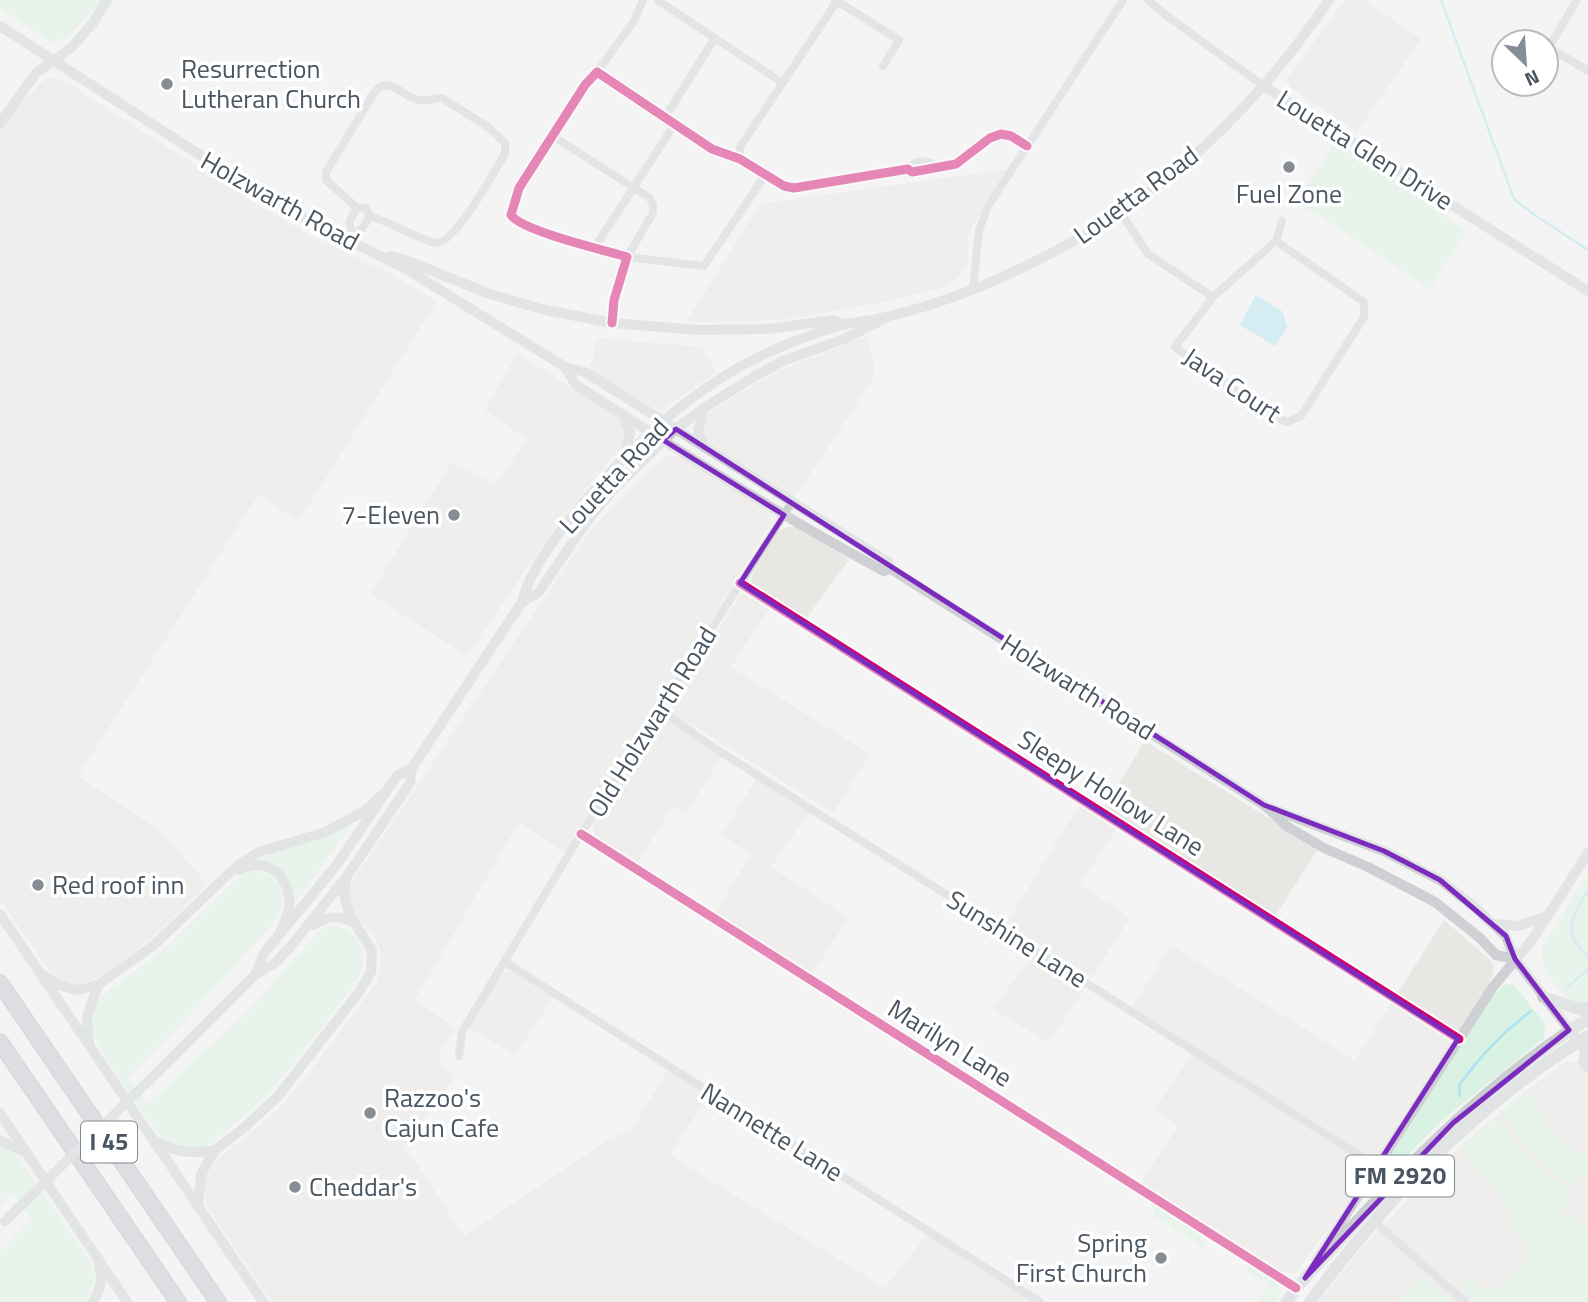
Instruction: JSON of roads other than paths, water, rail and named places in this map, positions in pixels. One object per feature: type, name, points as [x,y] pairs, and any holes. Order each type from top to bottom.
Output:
[{"type":"highway","name":"I 45","points":[[0,983],[218,1302]]},
{"type":"highway","name":"I 45","points":[[0,1042],[178,1302]]},
{"type":"main road","points":[[0,123],[36,73],[71,48],[93,23],[107,0]]},
{"type":"main road","name":"Louetta Road","points":[[523,603],[526,584],[577,510],[662,421],[729,373],[778,348],[845,325],[890,316],[973,289],[1034,262],[1121,213],[1169,178],[1265,87],[1329,0]]},
{"type":"main road","name":"Holzwarth Road","points":[[0,26],[273,202],[351,237],[373,253],[408,270],[565,367],[585,372],[888,562],[891,569],[1265,806],[1288,827],[1324,848],[1423,895],[1470,930],[1496,955],[1515,959]]},
{"type":"main road","name":"Louetta Glen Drive","points":[[1265,87],[1588,291]]},
{"type":"main road","points":[[373,253],[403,259],[486,293],[541,309],[612,323],[699,330],[769,329],[833,320],[845,325]]},
{"type":"main road","name":"Louetta Road","points":[[3,1224],[256,974],[275,963],[304,930],[347,876],[410,783],[412,768],[523,603],[538,593],[588,520],[631,471],[676,429],[745,382],[783,361],[844,339],[890,316]]},
{"type":"main road","name":"Holzwarth Road","points":[[565,367],[576,384],[650,432],[827,541],[884,571],[891,569]]},
{"type":"main road","points":[[704,408],[698,430],[704,447]]},
{"type":"main road","points":[[623,415],[630,433],[623,459]]},
{"type":"main road","name":"Louetta Road","points":[[256,974],[264,953],[335,867],[397,776],[412,768]]},
{"type":"main road","points":[[40,973],[59,985],[77,990],[98,985],[154,945],[238,865],[259,852],[311,838],[341,825],[366,810],[387,790]]},
{"type":"main road","name":"Holzwarth Road","points":[[1265,806],[1384,851],[1440,880],[1506,936],[1515,959],[1569,1031],[1585,1045]]},
{"type":"main road","points":[[1305,1278],[1493,987],[1547,916],[1588,853]]},
{"type":"main road","points":[[222,880],[244,867],[258,864],[270,867],[279,874],[285,884],[289,909],[280,935]]},
{"type":"main road","points":[[198,1205],[201,1174],[215,1150],[278,1096],[365,983],[370,972],[372,950],[345,902],[347,876]]},
{"type":"main road","points":[[0,914],[263,1302]]},
{"type":"main road","points":[[304,930],[323,918],[333,916],[355,924]]},
{"type":"main road","points":[[1493,923],[1518,926],[1547,916]]},
{"type":"main road","points":[[90,1047],[87,1017],[98,985]]},
{"type":"main road","points":[[1544,997],[1582,1010],[1588,1009]]},
{"type":"main road","name":"FM 2920","points":[[1287,1302],[1305,1278],[1453,1122],[1501,1081],[1588,1019]]},
{"type":"main road","points":[[1585,1045],[1583,1062],[1588,1068]]},
{"type":"main road","name":"FM 2920","points":[[1310,1302],[1375,1222],[1447,1144],[1524,1079],[1585,1045]]},
{"type":"main road","points":[[0,1113],[127,1302]]},
{"type":"main road","points":[[0,1140],[14,1145],[29,1156]]},
{"type":"main road","points":[[155,1140],[171,1149],[187,1153],[215,1150]]},
{"type":"main road","points":[[1375,1222],[1376,1210],[1410,1174],[1412,1163]]},
{"type":"main road","points":[[93,1302],[99,1292],[102,1276],[96,1257]]},
{"type":"main road","points":[[1296,1288],[1299,1302]]},
{"type":"street","points":[[643,0],[634,21],[585,85],[519,188],[511,215],[514,220],[627,257],[704,266],[765,175]]},
{"type":"street","points":[[657,0],[783,83]]},
{"type":"street","points":[[973,289],[976,245],[981,221],[988,205],[1123,0]]},
{"type":"street","name":"Louetta Glen Drive","points":[[1148,0],[1265,87]]},
{"type":"street","points":[[1577,0],[1549,47],[1588,71]]},
{"type":"street","points":[[740,159],[740,147],[836,1],[899,40],[883,66]]},
{"type":"street","points":[[664,118],[715,38]]},
{"type":"street","points":[[597,72],[712,149],[740,159],[793,188],[908,169],[912,172],[957,164],[990,138],[1001,134],[1012,136],[1027,146]]},
{"type":"street","points":[[381,86],[393,86],[413,99],[422,101],[442,98],[488,127],[505,143],[505,154],[452,236],[445,240],[434,243],[370,216],[366,208],[357,208],[326,180],[327,172],[374,93],[381,86]]},
{"type":"street","points":[[595,247],[674,125]]},
{"type":"street","points":[[551,135],[650,198],[653,205],[653,213],[627,257],[614,300],[612,323]]},
{"type":"street","points":[[357,208],[349,222],[351,237],[362,229],[370,216]]},
{"type":"street","points":[[1121,213],[1148,254],[1213,297],[1276,241],[1282,221]]},
{"type":"street","name":"Java Court","points":[[1213,297],[1175,347],[1271,416],[1287,422],[1301,416],[1364,317],[1364,302],[1276,241]]},
{"type":"street","name":"Old Holzwarth Road","points":[[460,1056],[462,1032],[581,834],[792,502]]},
{"type":"street","name":"Sleepy Hollow Lane","points":[[740,583],[1459,1039]]},
{"type":"street","name":"Sunshine Lane","points":[[661,709],[705,742],[1376,1166]]},
{"type":"street","name":"Marilyn Lane","points":[[581,834],[1296,1288]]},
{"type":"street","name":"Nannette Lane","points":[[505,962],[1040,1302]]},
{"type":"street","points":[[1375,1222],[1465,1302]]},
{"type":"water","points":[[1256,295],[1283,312],[1287,328],[1275,346],[1240,325]]},
{"type":"waterway","points":[[1441,0],[1514,199],[1588,250]]},
{"type":"waterway","points":[[1588,891],[1577,908],[1572,924],[1574,940],[1588,957]]},
{"type":"waterway","points":[[1567,988],[1588,969]]},
{"type":"waterway","points":[[1460,1096],[1459,1085],[1475,1064],[1501,1036],[1531,1011]]},
{"type":"place","name":"Resurrection Lutheran Church","points":[[167,84]]},
{"type":"place","name":"Fuel Zone","points":[[1289,167]]},
{"type":"place","name":"7-Eleven","points":[[454,515]]},
{"type":"place","name":"Red roof inn","points":[[38,885]]},
{"type":"place","name":"Razzoo's Cajun Cafe","points":[[370,1113]]},
{"type":"place","name":"Cheddar's","points":[[295,1187]]},
{"type":"place","name":"Spring First Church","points":[[1161,1258]]}]
